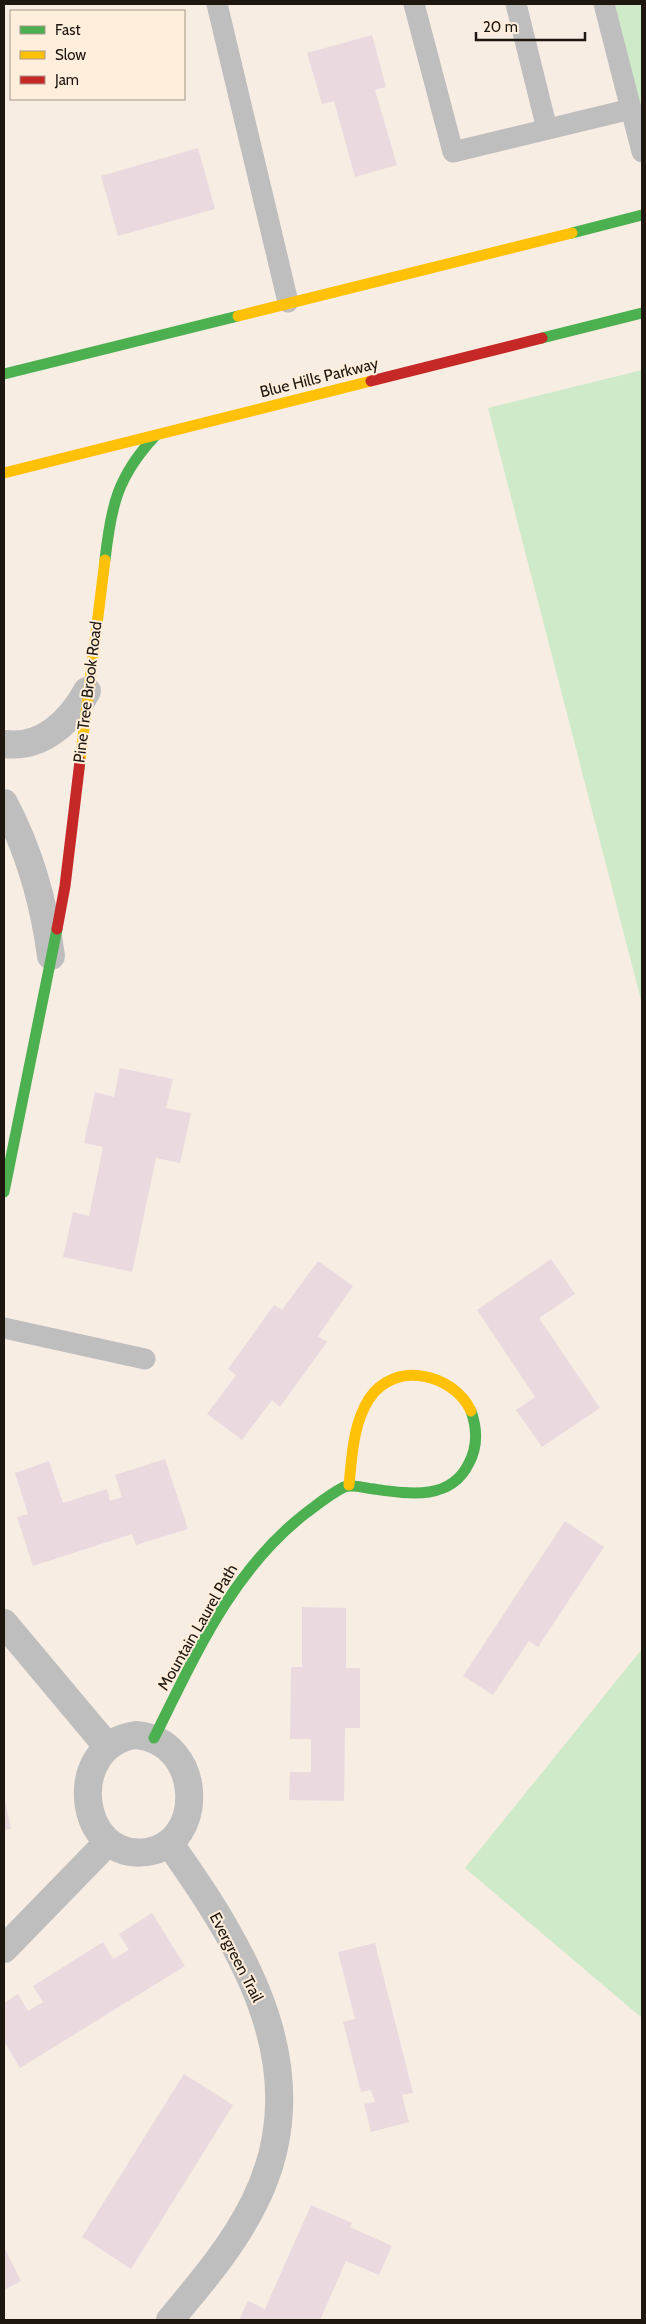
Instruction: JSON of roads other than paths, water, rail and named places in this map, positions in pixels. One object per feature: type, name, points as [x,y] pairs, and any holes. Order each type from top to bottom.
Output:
[{"type":"street","points":[[4,374],[642,215]]},
{"type":"street","name":"Blue Hills Parkway","points":[[4,473],[642,313]]},
{"type":"street","name":"Pine Tree Brook Road","points":[[4,1192],[52,961],[65,886],[87,691],[110,516],[124,475],[138,454],[155,436]]},
{"type":"street","points":[[4,744],[24,742],[54,732],[67,722],[78,708],[87,691]]},
{"type":"street","name":"Pine Tree Brook Road","points":[[4,803],[32,870],[42,902],[52,961]]},
{"type":"street","points":[[424,1375],[448,1383],[470,1406],[476,1427],[475,1448],[468,1465],[453,1482],[436,1492],[416,1495],[349,1485],[358,1418],[368,1400],[383,1385],[403,1376],[424,1375]]},
{"type":"street","name":"Mountain Laurel Path","points":[[154,1738],[218,1616],[257,1556],[299,1517],[349,1485]]},
{"type":"street","points":[[4,1623],[107,1746]]},
{"type":"street","points":[[136,1735],[154,1738],[162,1742],[180,1761],[187,1780],[189,1793],[187,1815],[181,1829],[169,1843],[155,1851],[138,1853],[123,1850],[108,1842],[94,1822],[88,1798],[94,1762],[107,1746],[127,1736],[136,1735]]},
{"type":"street","points":[[4,1949],[108,1842]]},
{"type":"street","name":"Evergreen Trail","points":[[169,1843],[207,1898],[250,1974],[260,1998],[274,2048],[280,2097],[273,2152],[255,2202],[227,2249],[170,2320]]},
{"type":"lane","points":[[217,4],[288,302]]},
{"type":"lane","points":[[414,4],[452,152],[631,109]]},
{"type":"lane","points":[[516,4],[547,129]]},
{"type":"lane","points":[[604,4],[642,152]]},
{"type":"lane","points":[[4,1328],[145,1358]]}]
